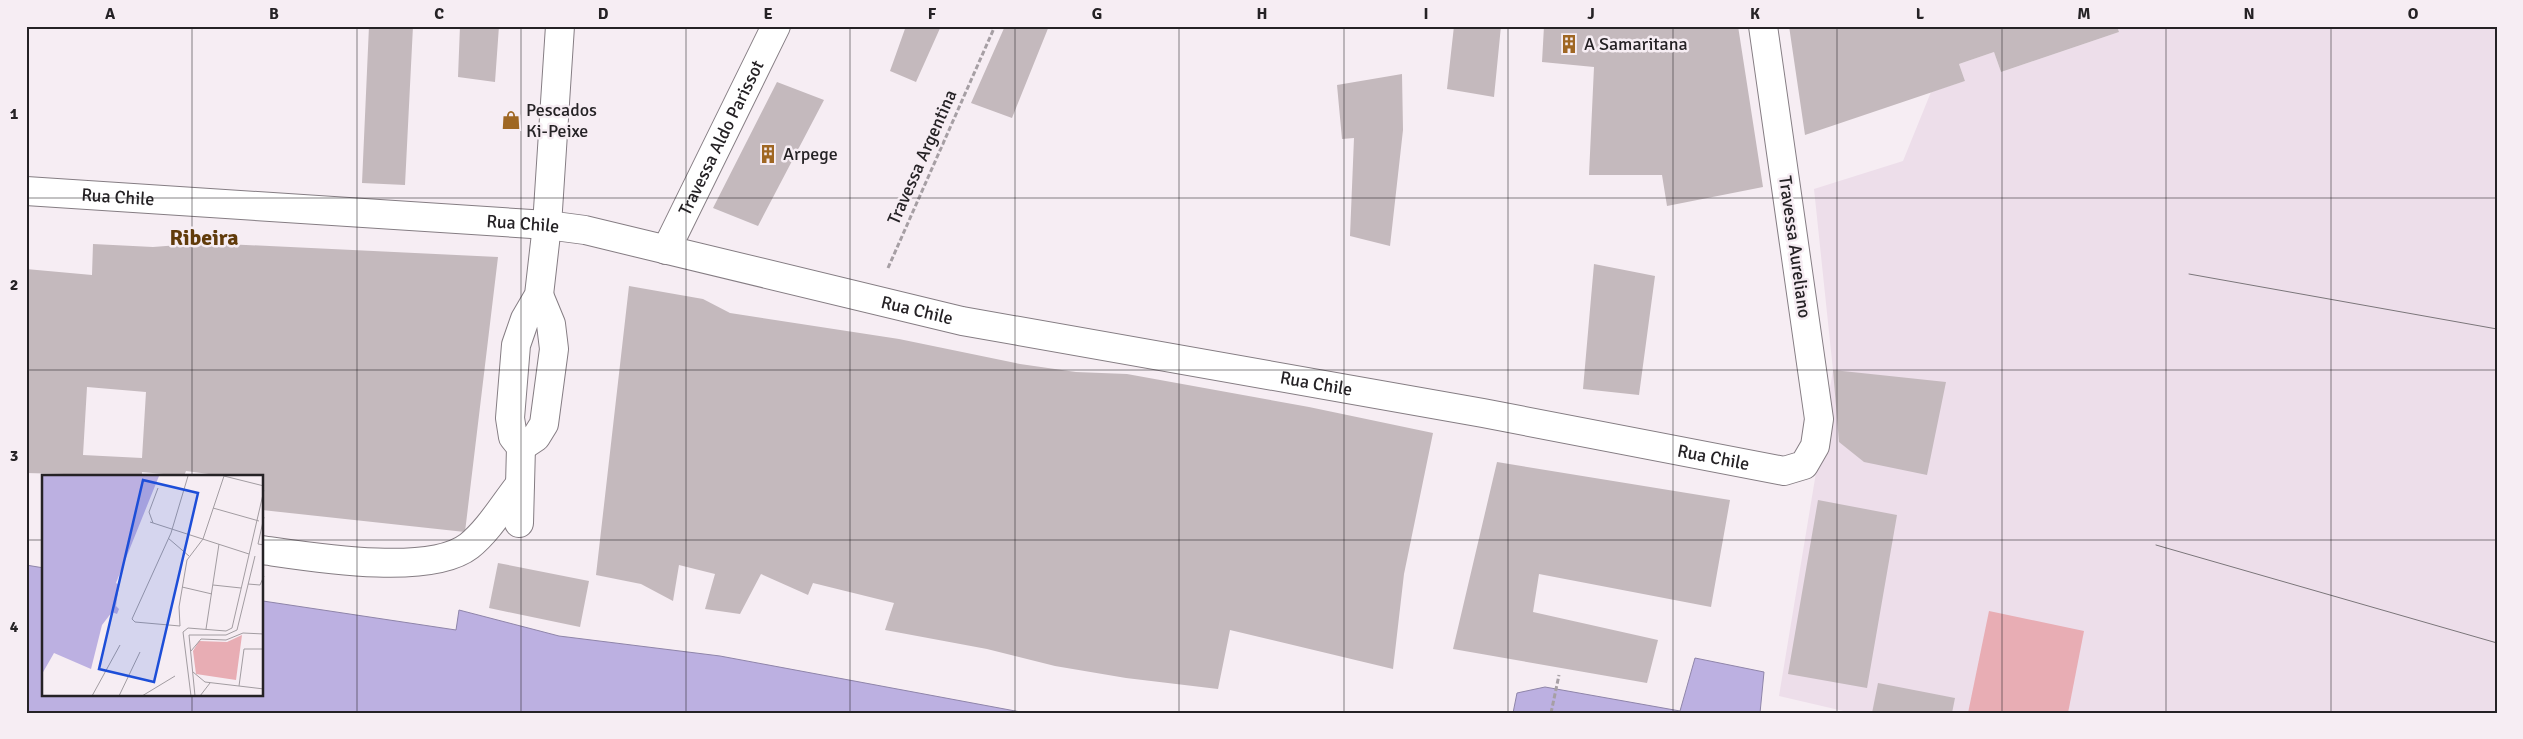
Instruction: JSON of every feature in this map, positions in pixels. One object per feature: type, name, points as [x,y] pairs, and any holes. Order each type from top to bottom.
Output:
[{"type":"street","points":[[518,523],[521,447],[513,437],[510,418],[516,345],[525,319],[539,295],[547,225],[560,26]]},
{"type":"street","name":"Travessa Aldo Parissot","points":[[666,250],[776,26]]},
{"type":"street","name":"Travessa Aureliano","points":[[1763,26],[1819,419],[1815,446],[1804,465]]},
{"type":"street","name":"Rua Chile","points":[[26,191],[547,225],[585,230],[962,321],[1483,413],[1784,471],[1804,465]]},
{"type":"street","points":[[521,447],[536,437],[544,424],[554,349],[551,324],[539,295]]},
{"type":"street","points":[[264,550],[391,563],[436,560],[467,547],[520,484]]},
{"type":"path","name":"Travessa Argentina","points":[[875,299],[995,26]]},
{"type":"path","points":[[1551,713],[1559,675]]},
{"type":"shaded area","points":[[2117,26],[2497,26],[2497,713],[1852,713],[1779,696],[1833,370],[1814,189],[1903,161],[1931,92],[1965,81],[1959,64],[1994,52],[2001,72],[2119,32]]},
{"type":"shaded area","points":[[26,565],[42,568],[42,696],[264,696],[264,601],[456,630],[459,610],[559,636],[720,656],[1026,713],[26,713]]},
{"type":"shaded area","points":[[1989,611],[2084,631],[2068,713],[1968,713]]},
{"type":"shaded area","points":[[1695,658],[1764,672],[1760,713],[1513,713],[1517,693],[1545,687],[1680,711]]},
{"type":"building","points":[[369,26],[413,26],[405,185],[362,183]]},
{"type":"building","points":[[460,26],[499,26],[495,82],[458,77]]},
{"type":"building","points":[[906,26],[941,26],[916,82],[890,71]]},
{"type":"building","points":[[1005,26],[1049,26],[1012,118],[971,103]]},
{"type":"building","points":[[1454,26],[1501,26],[1494,97],[1447,89]]},
{"type":"building","points":[[1544,26],[1738,26],[1763,187],[1667,206],[1662,175],[1589,175],[1594,67],[1542,62]]},
{"type":"building","points":[[1789,26],[2117,26],[2119,32],[2001,72],[1994,52],[1959,64],[1965,81],[1805,135]]},
{"type":"building","points":[[1402,74],[1403,130],[1390,246],[1350,236],[1354,138],[1342,139],[1337,85]]},
{"type":"building","name":"Arpege","points":[[777,82],[824,100],[758,226],[713,208]]},
{"type":"building","points":[[205,243],[498,257],[465,532],[264,510],[264,475],[216,475],[186,471],[184,475],[142,472],[142,475],[26,473],[26,269],[92,275],[93,244],[153,247]],"holes":[[[87,387],[146,392],[142,458],[83,455]]]},
{"type":"building","points":[[1594,264],[1655,276],[1639,395],[1583,389]]},
{"type":"building","points":[[629,286],[703,299],[730,313],[899,339],[1020,364],[1076,372],[1127,374],[1309,407],[1433,433],[1404,574],[1393,669],[1230,630],[1218,689],[1126,678],[1055,666],[987,649],[885,630],[894,603],[813,583],[808,595],[761,574],[740,614],[705,609],[715,574],[679,565],[673,601],[641,584],[596,575]]},
{"type":"building","points":[[1833,370],[1946,382],[1927,475],[1864,462],[1839,442]]},
{"type":"building","points":[[1497,462],[1730,500],[1711,607],[1539,574],[1533,612],[1658,640],[1647,683],[1453,649]]},
{"type":"building","points":[[1818,500],[1897,515],[1867,688],[1788,674]]},
{"type":"building","points":[[498,563],[589,581],[580,627],[489,608]]},
{"type":"building","points":[[1878,683],[1955,698],[1952,713],[1872,713]]},
{"type":"tram line","points":[[2189,274],[2497,329]]},
{"type":"tram line","points":[[2156,545],[2497,643]]},
{"type":"place","name":"A Samaritana","points":[[1569,44]]},
{"type":"place","name":"Pescados Ki-Peixe","points":[[511,120]]},
{"type":"place","name":"Arpege","points":[[768,154]]},
{"type":"district","name":"Ribeira","points":[[204,237]]}]
